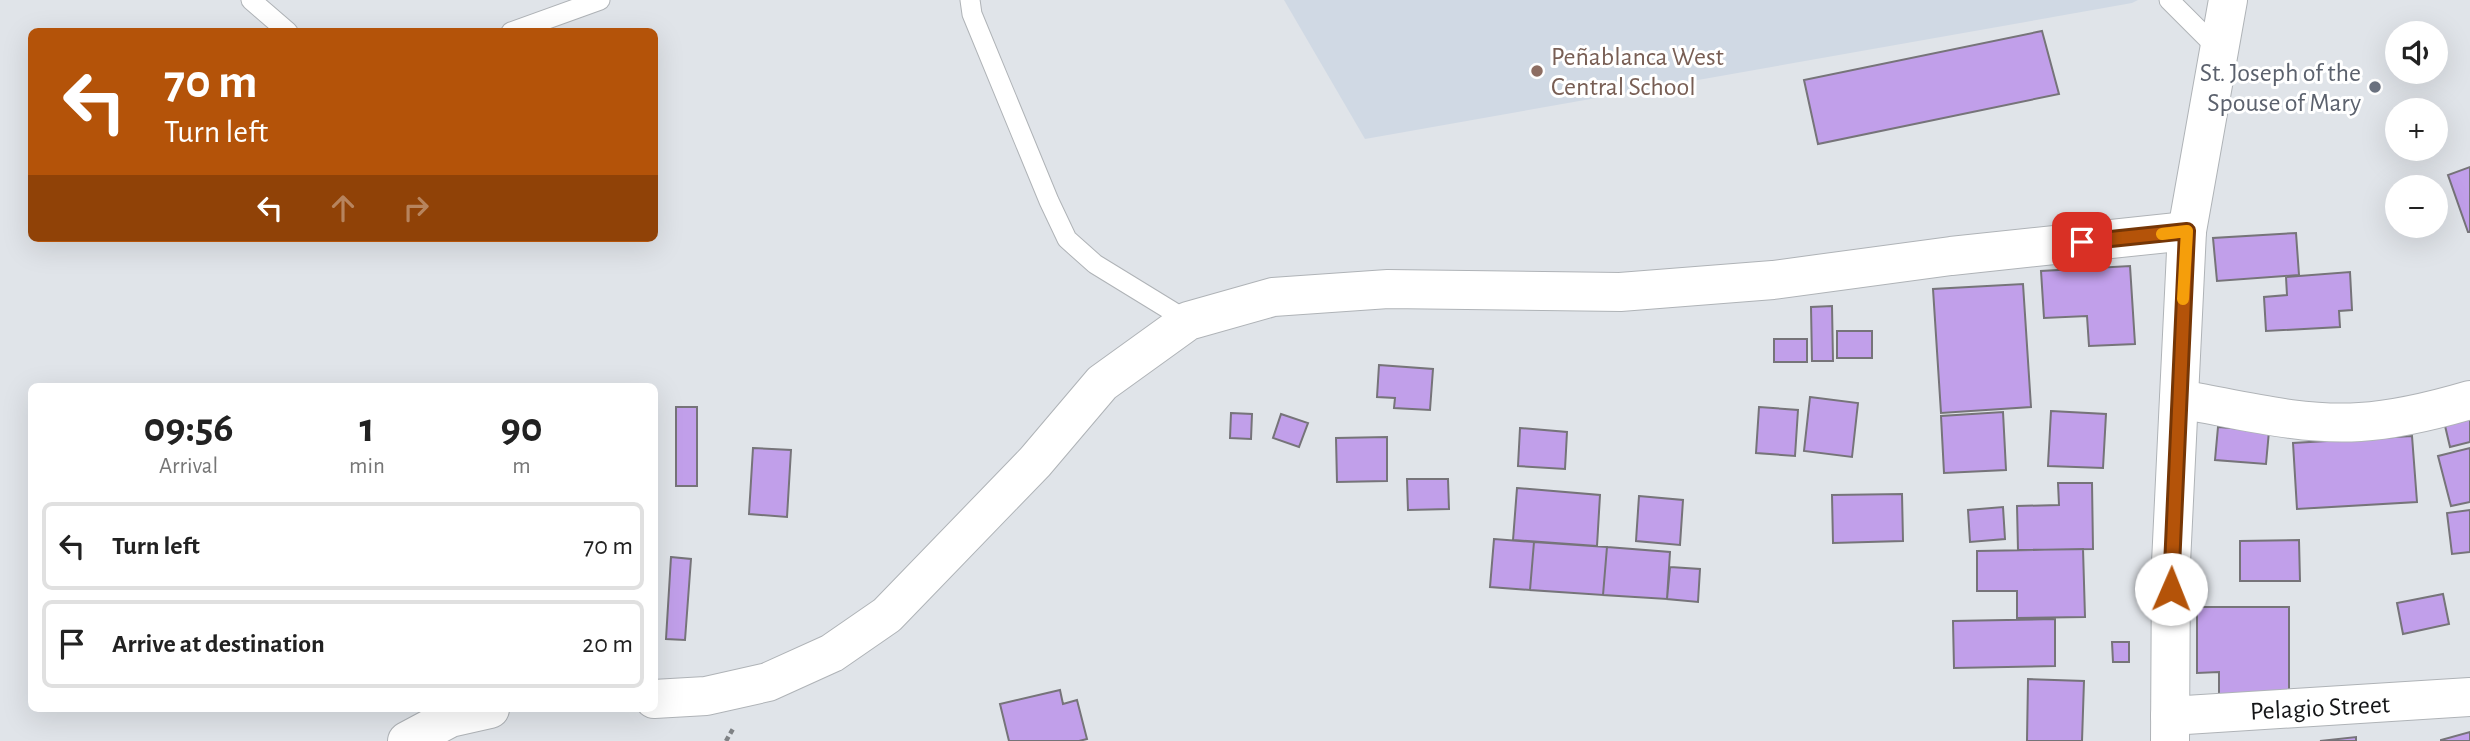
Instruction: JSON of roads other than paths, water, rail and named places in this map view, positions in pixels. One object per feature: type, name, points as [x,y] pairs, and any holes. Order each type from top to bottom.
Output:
[{"type":"street","points":[[2170,728],[2171,563],[2187,231],[2228,0]]},
{"type":"street","points":[[658,699],[706,696],[768,682],[832,653],[887,615],[1035,462],[1102,383],[1188,321],[1273,297],[1388,289],[1620,292],[1773,280],[1951,256],[2187,231]]},
{"type":"street","points":[[2179,399],[2305,421],[2360,422],[2438,409],[2470,400]]},
{"type":"street","name":"Pelagio Street","points":[[2170,728],[2470,697]]},
{"type":"street","points":[[407,741],[450,718],[477,712]]},
{"type":"lane","points":[[251,0],[283,28]]},
{"type":"lane","points":[[522,28],[600,0]]},
{"type":"lane","points":[[970,0],[972,14],[1067,239],[1095,264],[1188,321]]},
{"type":"lane","points":[[2169,0],[2220,51]]},
{"type":"place","name":"Peñablanca West Central School","points":[[1537,71]]},
{"type":"place","name":"St. Joseph of the Spouse of Mary","points":[[2375,87]]}]
